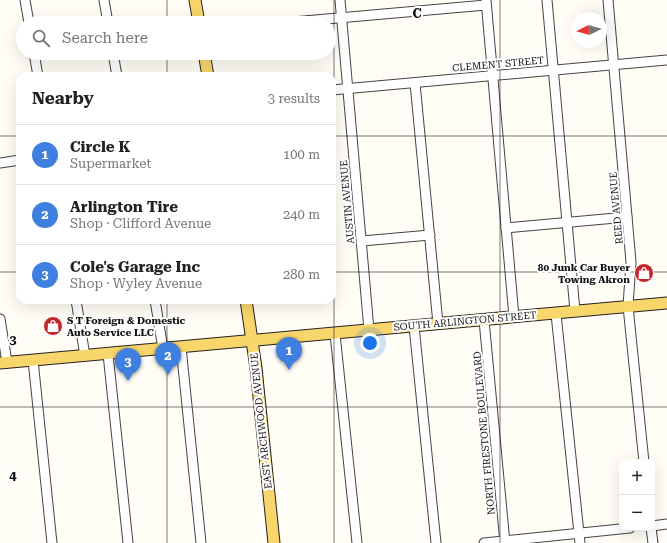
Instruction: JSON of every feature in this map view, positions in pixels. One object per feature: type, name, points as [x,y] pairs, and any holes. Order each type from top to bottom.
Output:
[{"type":"main road","points":[[195,0],[198,16]]},
{"type":"main road","points":[[205,60],[207,72]]},
{"type":"main road","name":"SOUTH ARLINGTON STREET","points":[[4,363],[667,303]]},
{"type":"main road","name":"EAST ARCHWOOD AVENUE","points":[[247,304],[252,340],[274,543]]},
{"type":"street","points":[[25,0],[28,16]]},
{"type":"street","points":[[104,0],[107,16]]},
{"type":"street","name":"AUSTIN AVENUE","points":[[340,0],[369,330]]},
{"type":"street","points":[[548,0],[575,311]]},
{"type":"street","name":"REED AVENUE","points":[[608,0],[631,262],[628,306],[644,459]]},
{"type":"street","points":[[336,18],[486,2],[514,317]]},
{"type":"street","points":[[35,60],[37,72]]},
{"type":"street","points":[[114,60],[116,72]]},
{"type":"street","name":"CLEMENT STREET","points":[[336,90],[667,60]]},
{"type":"street","points":[[416,82],[438,324]]},
{"type":"street","points":[[0,163],[16,161]]},
{"type":"street","points":[[506,228],[627,218]]},
{"type":"street","points":[[362,242],[430,235]]},
{"type":"street","points":[[77,304],[85,356]]},
{"type":"street","points":[[156,304],[163,349]]},
{"type":"street","points":[[556,314],[579,538]]},
{"type":"street","points":[[0,319],[4,363]]},
{"type":"street","name":"NORTH FIRESTONE BOULEVARD","points":[[484,320],[505,542]]},
{"type":"street","points":[[414,326],[436,543]]},
{"type":"street","points":[[335,334],[357,543]]},
{"type":"street","points":[[181,347],[201,543]]},
{"type":"street","points":[[108,354],[128,543]]},
{"type":"street","points":[[33,360],[52,543]]},
{"type":"street","points":[[655,526],[667,524]]},
{"type":"street","points":[[484,543],[579,538],[619,530]]},
{"type":"street","points":[[652,531],[653,543]]},
{"type":"place","name":"80 Junk Car Buyer Towing Akron","points":[[644,273]]},
{"type":"place","name":"S T Foreign & Domestic Auto Service LLC","points":[[53,326]]},
{"type":"place","name":"Circle K","points":[[289,370]]},
{"type":"place","name":"Arlington Tire","points":[[168,375]]},
{"type":"place","name":"Cole's Garage Inc","points":[[128,381]]}]
